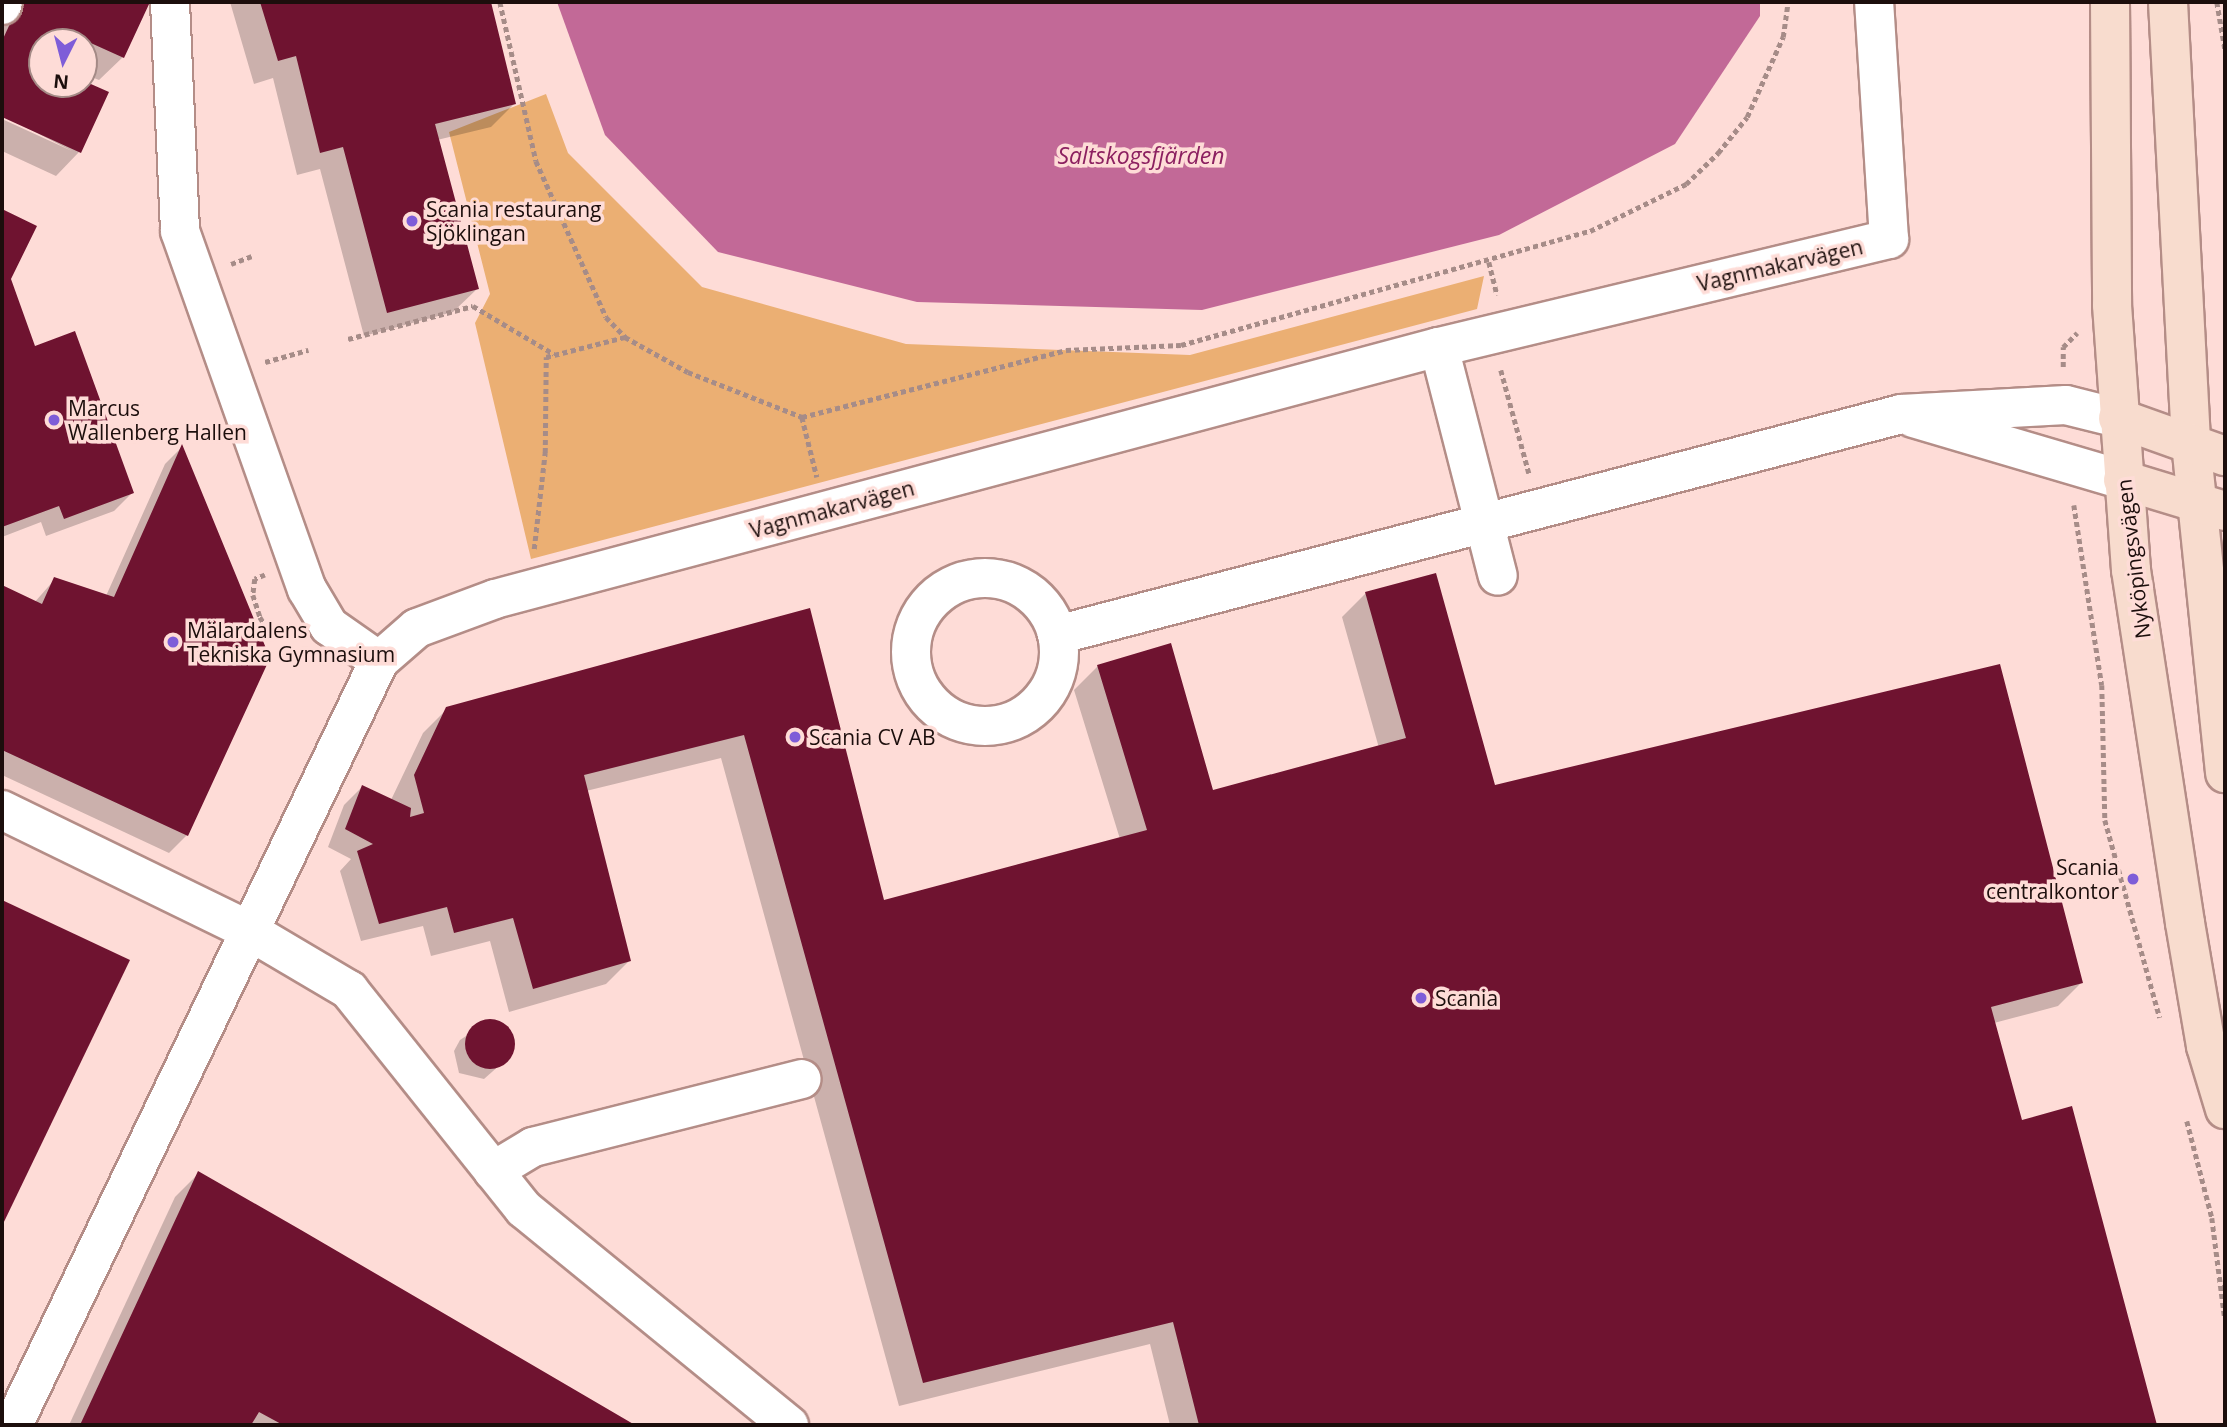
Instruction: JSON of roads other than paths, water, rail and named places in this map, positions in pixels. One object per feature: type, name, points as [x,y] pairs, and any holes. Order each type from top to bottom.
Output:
[{"type":"main road","name":"Nyköpingsvägen","points":[[2110,2],[2118,418],[2123,480],[2185,923],[2206,1046],[2225,1109]]},
{"type":"main road","points":[[2168,2],[2208,449],[2225,772]]},
{"type":"main road","points":[[2118,418],[2208,449]]},
{"type":"main road","points":[[2123,480],[2211,506]]},
{"type":"street","points":[[170,2],[180,231],[307,589],[328,626],[379,661]]},
{"type":"street","name":"Vagnmakarvägen","points":[[13,1425],[246,929],[319,794],[379,661],[417,628],[526,592],[1440,347],[1889,239],[1874,2]]},
{"type":"street","points":[[1440,347],[1498,576]]},
{"type":"street","points":[[1057,635],[1483,521],[1901,414],[2066,405],[2118,418]]},
{"type":"street","points":[[1901,414],[2123,480]]},
{"type":"street","points":[[2,810],[246,929],[349,990],[524,1209],[789,1425]]},
{"type":"street","points":[[493,1171],[533,1147],[802,1079]]},
{"type":"water","name":"Saltskogsfjärden","points":[[557,2],[1760,2],[1760,16],[1675,144],[1499,235],[1202,310],[917,302],[718,252],[605,135]]},
{"type":"place","name":"Scania restaurang Sjöklingan","points":[[412,221]]},
{"type":"place","name":"Marcus Wallenberg Hallen","points":[[54,420]]},
{"type":"place","name":"Mälardalens Tekniska Gymnasium","points":[[173,642]]},
{"type":"place","name":"Scania CV AB","points":[[795,737]]},
{"type":"place","name":"Scania centralkontor","points":[[2133,879]]},
{"type":"place","name":"Scania","points":[[1421,998]]}]
